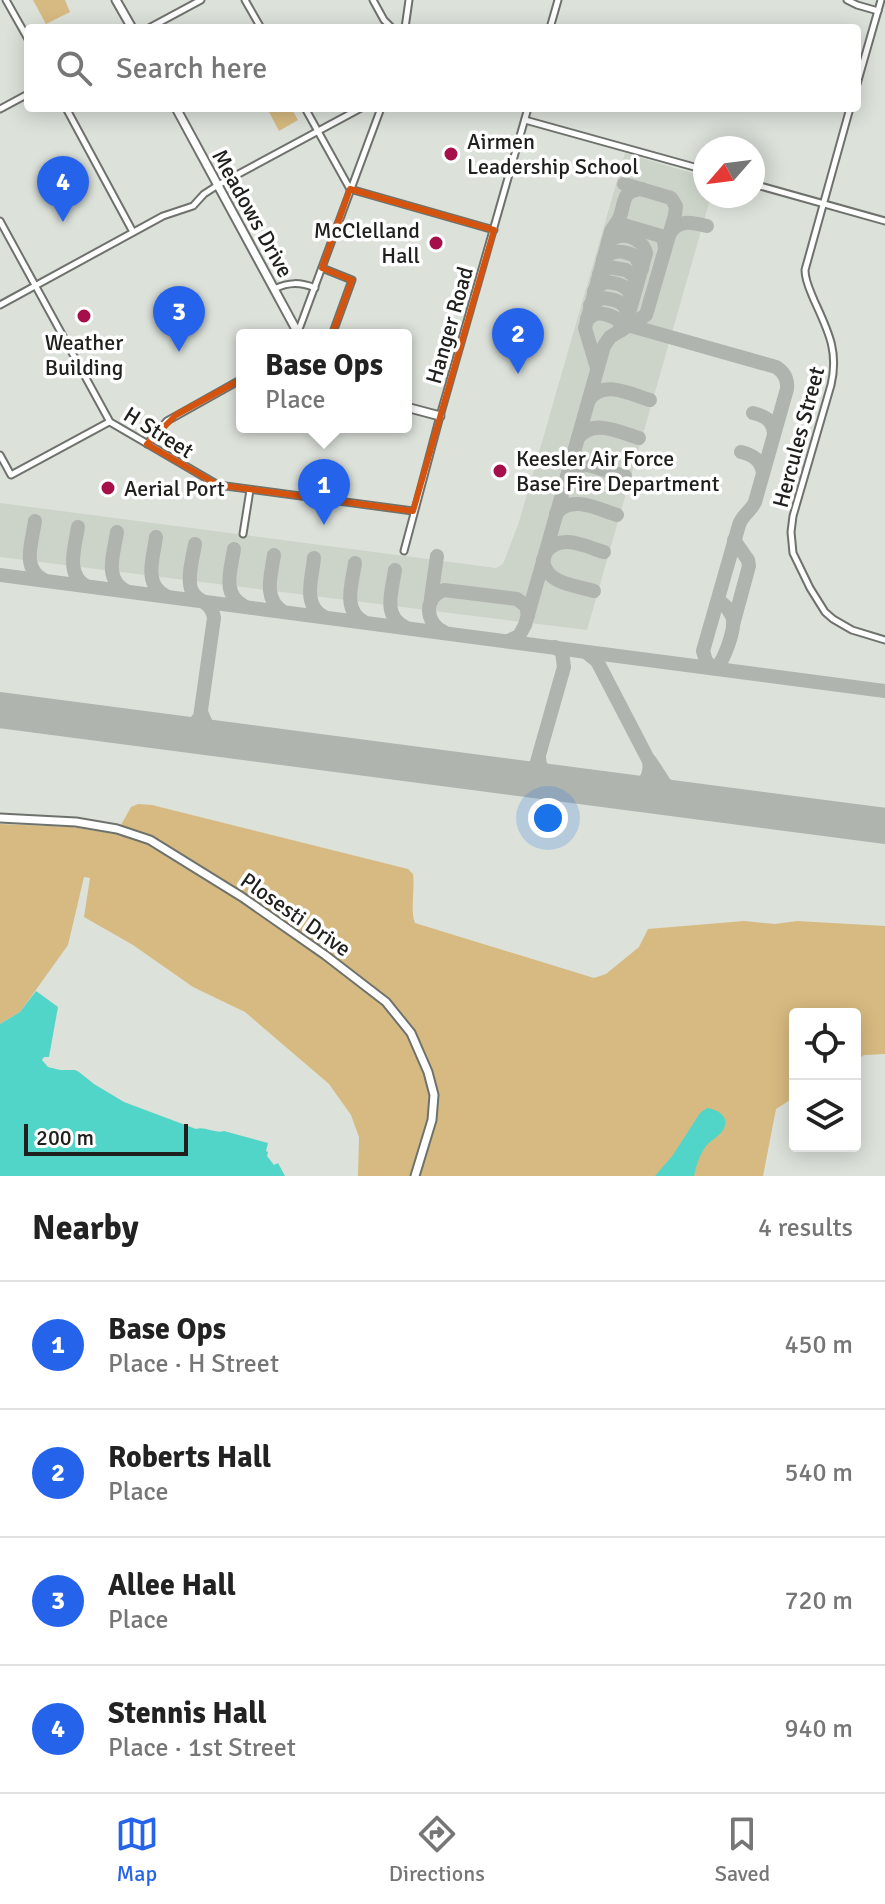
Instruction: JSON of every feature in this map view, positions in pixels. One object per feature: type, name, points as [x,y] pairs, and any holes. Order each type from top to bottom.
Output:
[{"type":"street","points":[[6,0],[24,32]]},
{"type":"street","points":[[116,0],[130,24]]},
{"type":"street","points":[[156,24],[201,0]]},
{"type":"street","points":[[245,0],[259,24]]},
{"type":"street","points":[[373,0],[388,24]]},
{"type":"street","points":[[406,24],[409,0]]},
{"type":"street","points":[[551,24],[558,0]]},
{"type":"street","points":[[847,0],[878,11]]},
{"type":"street","points":[[861,70],[881,0]]},
{"type":"street","points":[[0,109],[24,96]]},
{"type":"street","points":[[68,112],[133,232]]},
{"type":"street","name":"Meadows Drive","points":[[178,112],[295,329]]},
{"type":"street","points":[[307,112],[350,189],[494,230]]},
{"type":"street","points":[[0,305],[168,213],[193,206],[218,185],[353,112]]},
{"type":"street","points":[[300,329],[379,112]]},
{"type":"street","name":"Hanger Road","points":[[404,551],[527,112]]},
{"type":"street","name":"Hercules Street","points":[[849,112],[806,262],[805,276],[832,341],[834,367],[793,516],[791,542],[797,564],[825,612],[852,630],[885,640]]},
{"type":"street","points":[[525,120],[693,167]]},
{"type":"street","points":[[765,187],[885,221]]},
{"type":"street","name":"H Street","points":[[0,221],[110,422],[218,485],[413,511]]},
{"type":"street","points":[[322,268],[352,280],[334,329]]},
{"type":"street","points":[[274,289],[290,283],[315,288]]},
{"type":"street","points":[[147,444],[167,421],[236,382]]},
{"type":"street","points":[[412,409],[440,416]]},
{"type":"street","points":[[0,455],[11,475],[110,422]]},
{"type":"street","points":[[243,534],[250,490]]},
{"type":"street","name":"Plosesti Drive","points":[[0,818],[76,822],[134,833],[150,840],[242,897],[386,1002],[411,1033],[434,1095],[432,1120],[415,1176]]},
{"type":"highlighted area","points":[[350,189],[494,230],[413,511],[218,485],[147,444],[176,415],[304,345],[319,371],[352,280],[322,268]]},
{"type":"shaded area","points":[[33,0],[65,0],[70,12],[46,24]]},
{"type":"shaded area","points":[[269,112],[293,112],[298,120],[279,131]]},
{"type":"shaded area","points":[[625,153],[693,173],[693,208],[708,208],[587,630],[0,557],[0,503],[496,568],[503,564],[519,522]]},
{"type":"shaded area","points":[[152,805],[408,869],[413,874],[415,923],[594,978],[606,974],[639,947],[648,929],[744,921],[885,926],[885,1054],[861,1057],[861,1008],[789,1008],[789,1101],[776,1109],[763,1176],[358,1176],[359,1137],[351,1115],[329,1084],[245,1012],[193,987],[133,945],[84,917],[90,878],[84,877],[68,945],[20,1012],[0,1024],[0,824],[72,827],[116,834],[131,807]]},
{"type":"water","points":[[36,991],[58,1007],[49,1057],[42,1060],[48,1067],[75,1070],[124,1102],[196,1129],[224,1131],[268,1143],[267,1156],[274,1165],[278,1163],[285,1176],[0,1176],[0,1024],[20,1012]]},
{"type":"water","points":[[707,1108],[721,1113],[725,1124],[720,1134],[704,1149],[694,1176],[655,1176],[673,1155],[700,1113]]},
{"type":"taxiway","points":[[508,641],[519,636],[525,625],[604,346],[610,337],[646,315],[675,215],[676,206],[671,198],[624,184]]},
{"type":"taxiway","points":[[597,368],[585,328],[611,231],[619,219],[627,195],[642,189]]},
{"type":"taxiway","points":[[617,223],[661,236],[665,249]]},
{"type":"taxiway","points":[[670,233],[682,224],[707,226]]},
{"type":"taxiway","points":[[608,243],[618,236],[630,237],[640,243],[646,253],[622,330]]},
{"type":"taxiway","points":[[603,259],[614,252],[626,253],[635,256],[642,269]]},
{"type":"taxiway","points":[[599,275],[609,267],[626,270],[634,276],[636,288]]},
{"type":"taxiway","points":[[594,291],[606,282],[616,283],[627,289],[632,302]]},
{"type":"taxiway","points":[[590,305],[602,298],[616,300],[623,305],[628,317]]},
{"type":"taxiway","points":[[587,319],[597,313],[612,316],[622,327],[618,332]]},
{"type":"taxiway","points":[[631,326],[776,367],[787,382],[755,502],[739,525],[703,651],[712,667]]},
{"type":"taxiway","points":[[589,400],[602,390],[609,389],[650,400]]},
{"type":"taxiway","points":[[753,413],[768,419],[774,434]]},
{"type":"taxiway","points":[[578,438],[584,432],[599,428],[639,438]]},
{"type":"taxiway","points":[[741,452],[756,459],[763,473]]},
{"type":"taxiway","points":[[567,476],[576,468],[588,465],[625,476]]},
{"type":"taxiway","points":[[556,514],[562,508],[576,504],[617,515]]},
{"type":"taxiway","points":[[35,521],[30,562],[32,569],[44,580]]},
{"type":"taxiway","points":[[78,527],[73,567],[75,575],[86,586]]},
{"type":"taxiway","points":[[117,532],[112,573],[114,580],[126,591]]},
{"type":"taxiway","points":[[156,537],[152,578],[154,585],[166,596]]},
{"type":"taxiway","points":[[733,625],[749,566],[734,540]]},
{"type":"taxiway","points":[[546,552],[552,546],[566,542],[604,552]]},
{"type":"taxiway","points":[[178,734],[191,728],[200,717],[214,618],[210,607],[191,589],[190,572],[195,544]]},
{"type":"taxiway","points":[[234,549],[230,588],[232,595],[244,606]]},
{"type":"taxiway","points":[[274,555],[270,593],[282,611]]},
{"type":"taxiway","points":[[431,598],[437,556]]},
{"type":"taxiway","points":[[314,558],[311,599],[317,612],[324,617]]},
{"type":"taxiway","points":[[543,560],[545,568],[555,579],[594,591]]},
{"type":"taxiway","points":[[355,563],[351,604],[357,617],[364,622]]},
{"type":"taxiway","points":[[395,570],[391,610],[405,627]]},
{"type":"taxiway","points":[[0,575],[885,691]]},
{"type":"taxiway","points":[[444,632],[433,623],[429,611],[432,599],[444,590],[517,599],[526,606],[528,615]]},
{"type":"taxiway","points":[[716,606],[722,603],[726,606],[733,624],[731,637],[716,668]]},
{"type":"taxiway","points":[[519,778],[531,773],[537,762],[564,667],[562,652],[555,647]]},
{"type":"taxiway","points":[[586,652],[597,661],[649,761],[649,773],[644,782],[624,793]]},
{"type":"taxiway","points":[[201,712],[207,726],[223,739]]},
{"type":"taxiway","points":[[539,757],[542,769],[556,783]]},
{"type":"taxiway","points":[[650,761],[665,784],[688,801]]},
{"type":"runway","points":[[0,710],[885,826]]},
{"type":"place","name":"Airmen Leadership School","points":[[451,154]]},
{"type":"place","name":"Stennis Hall","points":[[63,222]]},
{"type":"place","name":"McClelland Hall","points":[[436,243]]},
{"type":"place","name":"Weather Building","points":[[84,316]]},
{"type":"place","name":"Allee Hall","points":[[179,352]]},
{"type":"place","name":"Roberts Hall","points":[[518,374]]},
{"type":"place","name":"Keesler Air Force Base Fire Department","points":[[500,471]]},
{"type":"place","name":"Aerial Port","points":[[108,488]]},
{"type":"place","name":"Base Ops","points":[[324,525]]}]
